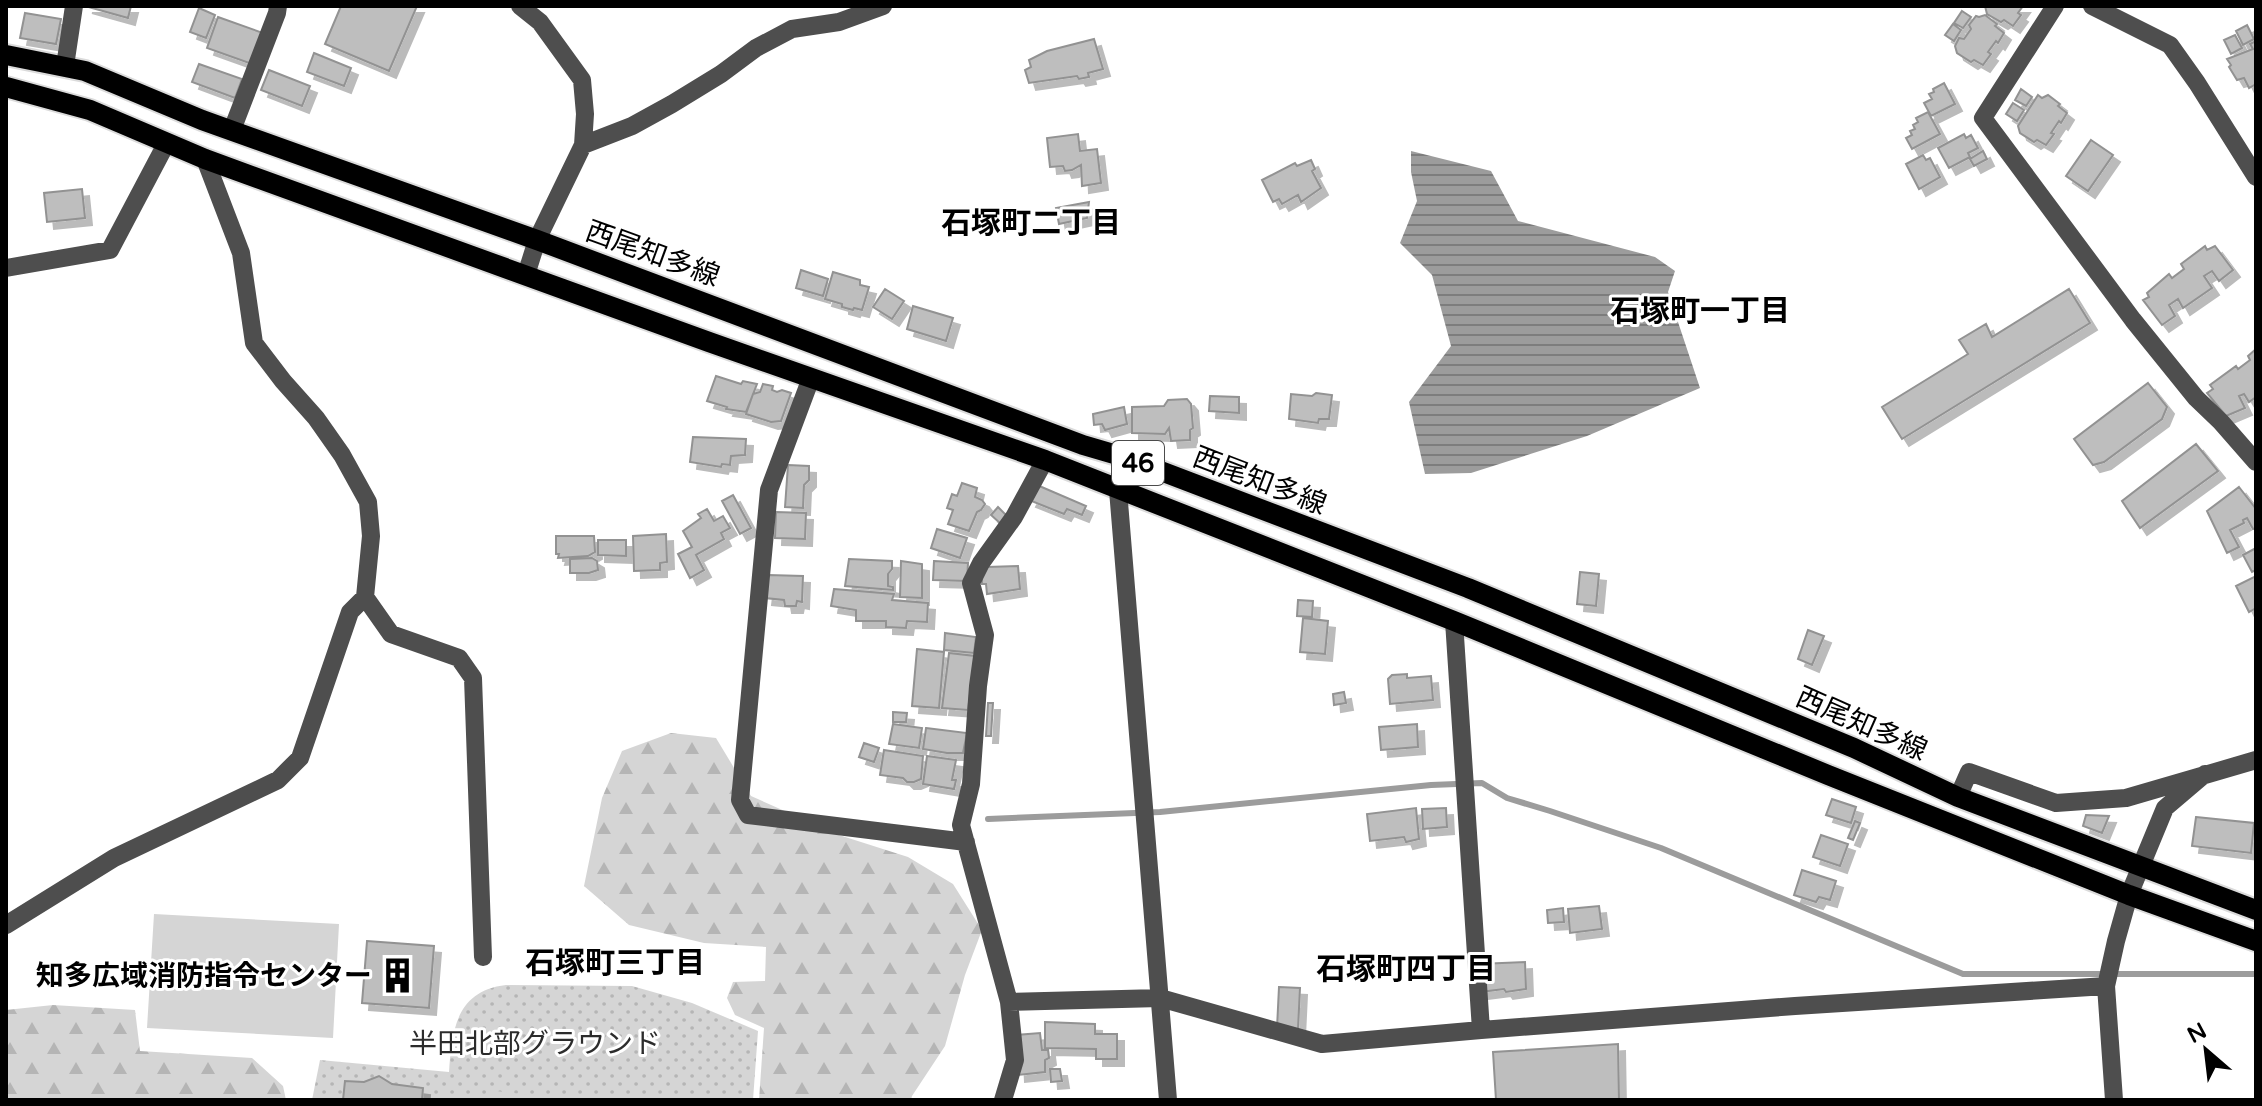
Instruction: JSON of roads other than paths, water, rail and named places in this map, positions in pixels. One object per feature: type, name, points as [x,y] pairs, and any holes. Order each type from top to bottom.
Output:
[{"type":"main road","name":"西尾知多線","points":[[6,55],[85,71],[163,105],[1124,457],[1468,588],[1854,748],[1958,797],[2256,910]]},
{"type":"main road","name":"西尾知多線","points":[[6,87],[90,110],[205,159],[1045,460],[1454,621],[2129,895],[2256,941]]},
{"type":"street","points":[[65,66],[74,6]]},
{"type":"street","points":[[232,130],[278,6]]},
{"type":"street","points":[[520,6],[540,22],[582,80],[585,114],[583,145],[537,240],[526,275]]},
{"type":"street","points":[[583,145],[632,126],[672,104],[756,48],[792,29],[839,22],[883,6]]},
{"type":"street","points":[[2055,6],[1983,118],[2133,320],[2196,398],[2256,462]]},
{"type":"street","points":[[2092,6],[2170,45],[2256,177]]},
{"type":"street","points":[[6,268],[110,250],[166,144]]},
{"type":"street","points":[[6,925],[114,858],[278,780],[300,758],[350,612],[365,597],[371,536],[368,502],[342,455],[316,418],[254,343],[241,253],[205,159]]},
{"type":"street","points":[[811,378],[769,490],[740,800],[748,815],[966,842]]},
{"type":"street","points":[[1124,457],[1118,490],[1168,1100]]},
{"type":"street","points":[[1003,1100],[1015,1060],[1009,1002],[961,825],[971,784],[985,635],[971,583],[981,563],[1014,517],[1045,460]]},
{"type":"street","points":[[365,597],[391,634],[459,658],[473,678],[483,957]]},
{"type":"street","points":[[1454,621],[1481,1030]]},
{"type":"street","points":[[1958,797],[1969,772],[2056,803],[2126,798],[2256,760]]},
{"type":"street","points":[[2114,1100],[2106,986],[2116,941],[2129,895],[2165,808],[2205,774]]},
{"type":"street","points":[[1009,1002],[1160,998],[1322,1044],[1795,1006],[2106,986]]},
{"type":"waterway","points":[[988,819],[1160,812],[1431,785],[1482,783],[1507,798],[1661,848],[1963,974],[2256,974]]},
{"type":"place","name":"知多広域消防指令センター","points":[[398,975]]},
{"type":"district","name":"石塚町二丁目","points":[[1031,223]]},
{"type":"district","name":"石塚町一丁目","points":[[1700,311]]},
{"type":"district","name":"石塚町三丁目","points":[[615,963]]},
{"type":"district","name":"石塚町四丁目","points":[[1406,969]]},
{"type":"park label","name":"半田北部グラウンド","points":[[535,1043]]}]
